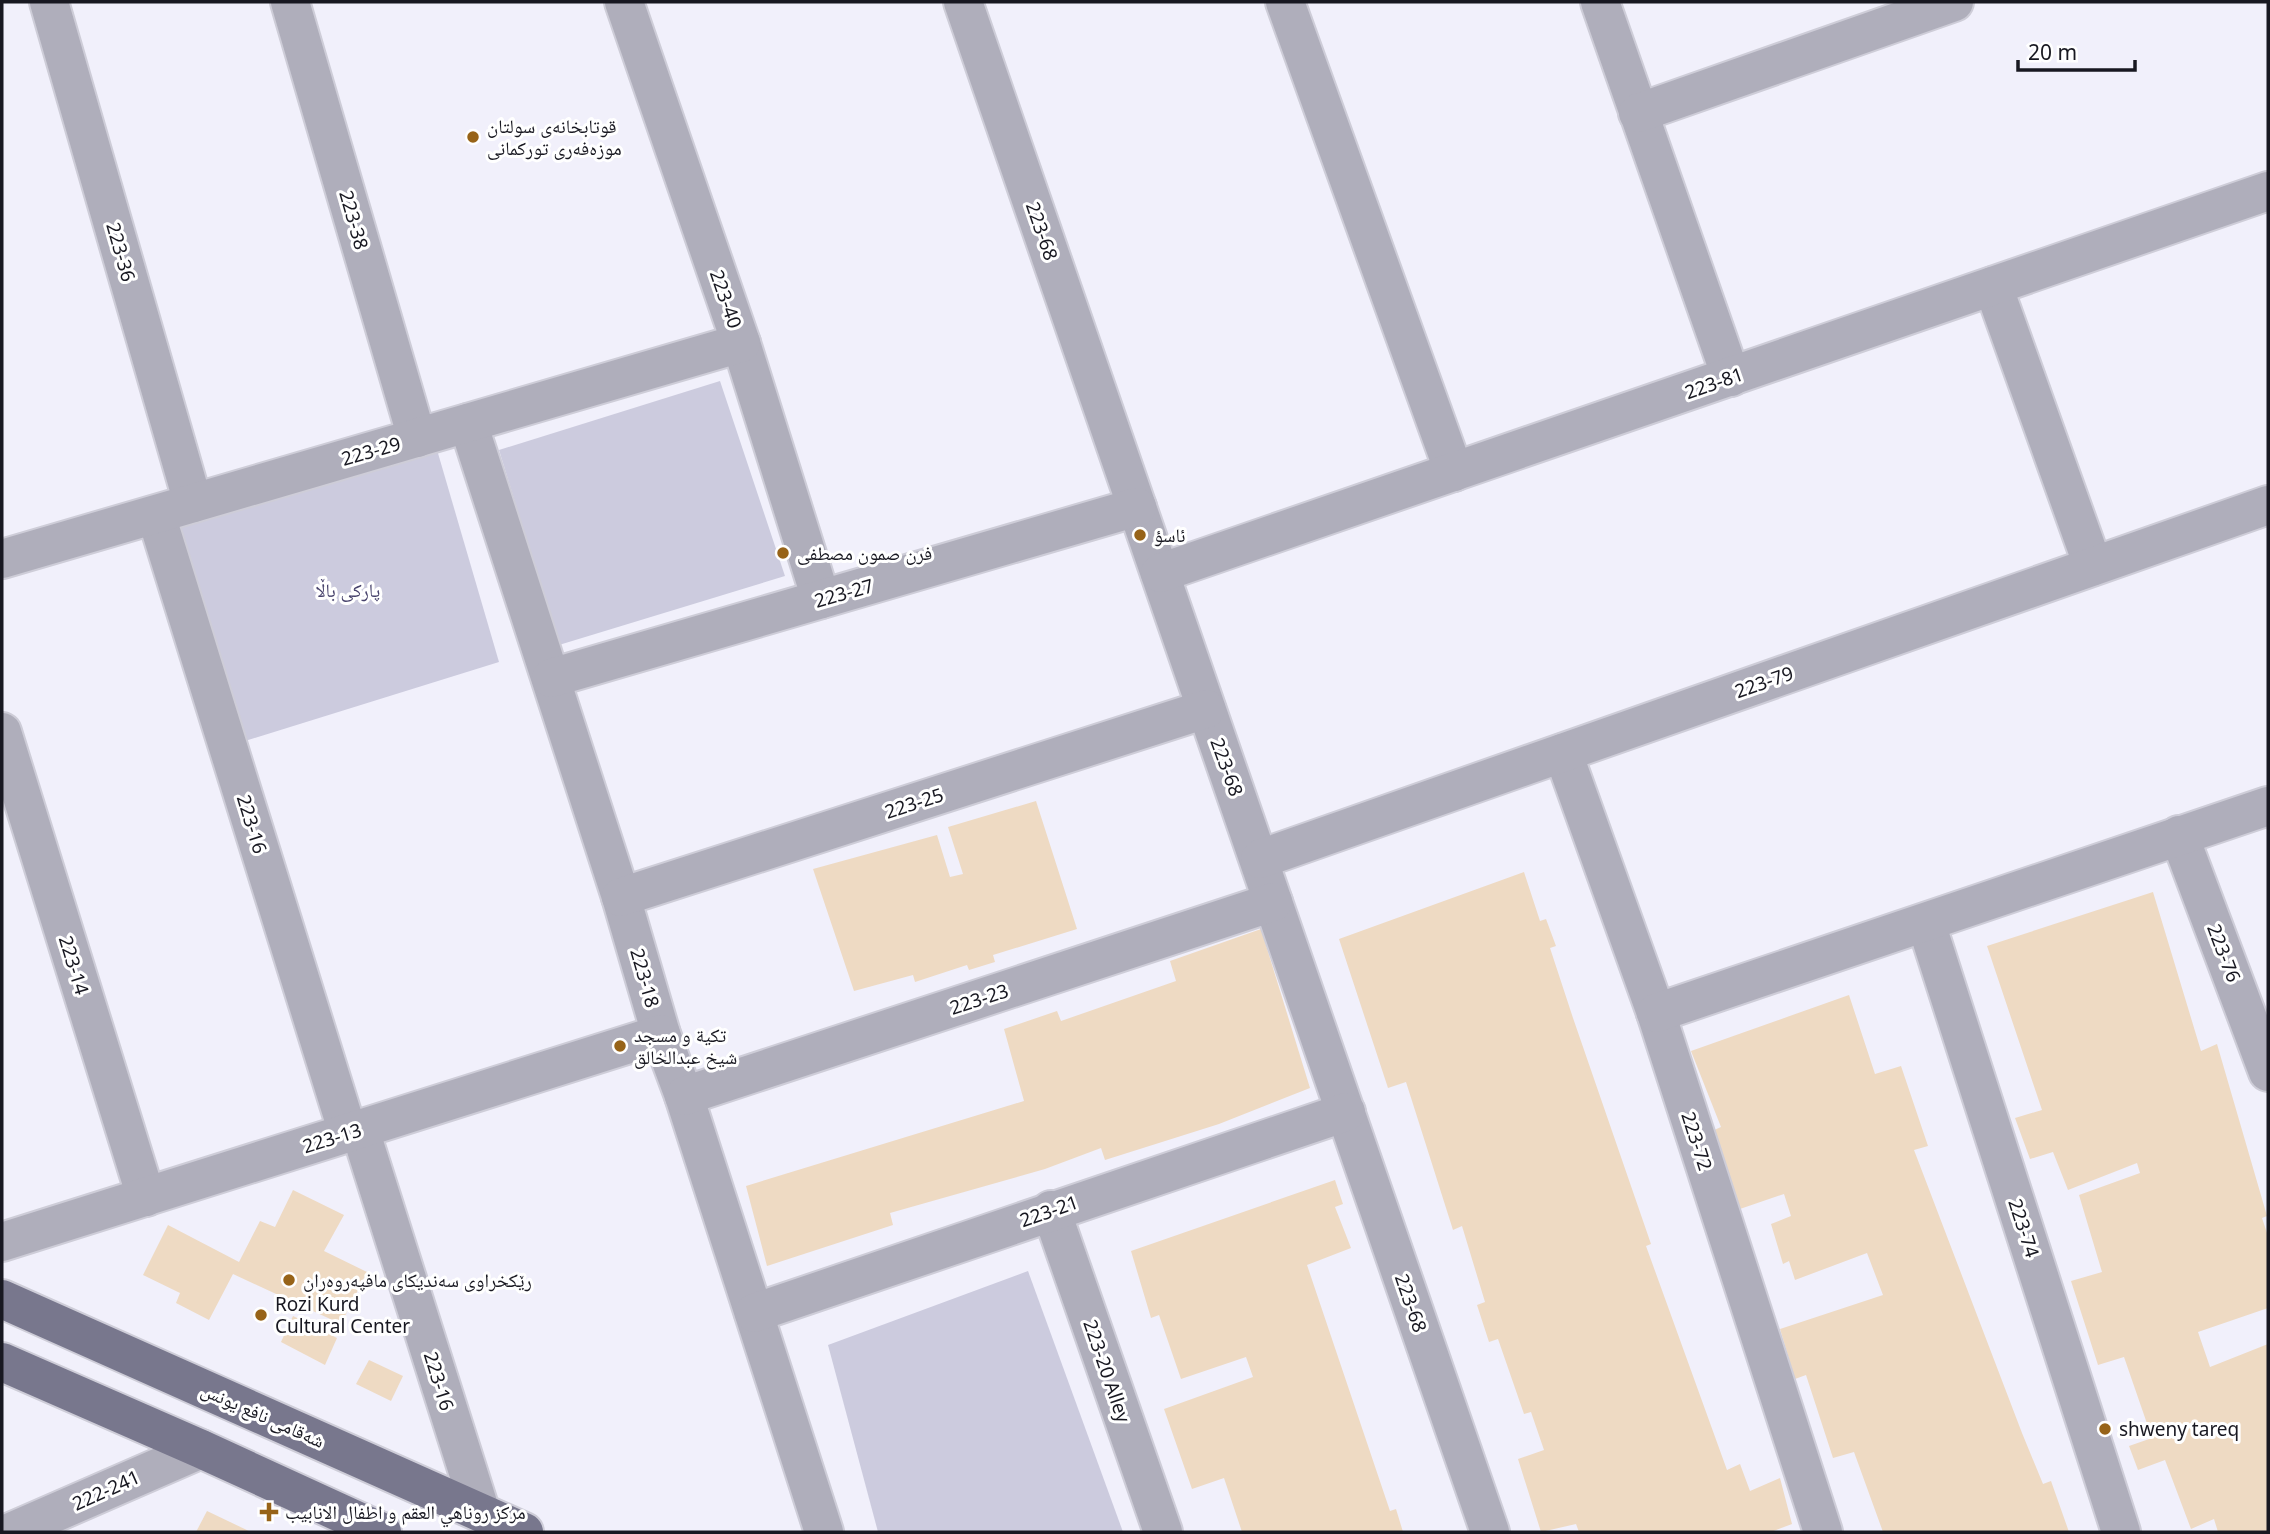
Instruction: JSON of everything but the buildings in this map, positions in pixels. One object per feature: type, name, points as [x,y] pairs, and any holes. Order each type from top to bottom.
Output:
[{"type":"main road","name":"شەقامی نافع یونس","points":[[2,1299],[524,1532]]},
{"type":"main road","points":[[2,1362],[201,1448],[382,1532]]},
{"type":"street","name":"223-36","points":[[49,2],[193,503]]},
{"type":"street","name":"223-38","points":[[290,2],[417,438]]},
{"type":"street","name":"223-40","points":[[624,2],[741,343],[821,599]]},
{"type":"street","name":"223-68","points":[[963,2],[1490,1532]]},
{"type":"street","points":[[1284,2],[1454,472]]},
{"type":"street","points":[[1600,2],[1731,377]]},
{"type":"street","points":[[1639,113],[1890,12],[1954,2]]},
{"type":"street","name":"223-81","points":[[1160,573],[2268,191]]},
{"type":"street","points":[[1993,286],[2093,566]]},
{"type":"street","name":"223-29","points":[[2,559],[741,343]]},
{"type":"street","name":"223-18","points":[[468,423],[621,897],[661,1034],[684,1096],[824,1532]]},
{"type":"street","name":"223-79","points":[[1260,859],[2268,505]]},
{"type":"street","name":"223-27","points":[[551,678],[1137,508]]},
{"type":"street","name":"223-16","points":[[156,514],[354,1131],[481,1513]]},
{"type":"street","name":"223-25","points":[[621,897],[1206,709]]},
{"type":"street","name":"223-14","points":[[2,733],[146,1197]]},
{"type":"street","name":"223-72","points":[[1563,753],[1656,1013],[1823,1532]]},
{"type":"street","points":[[1656,1013],[2268,806]]},
{"type":"street","name":"223-76","points":[[2179,835],[2268,1072]]},
{"type":"street","name":"223-23","points":[[684,1096],[1273,902]]},
{"type":"street","name":"223-74","points":[[1926,923],[2121,1532]]},
{"type":"street","name":"223-13","points":[[2,1242],[661,1034]]},
{"type":"street","name":"223-21","points":[[754,1313],[1346,1112]]},
{"type":"street","name":"223-20 Alley","points":[[1051,1210],[1163,1532]]},
{"type":"street","name":"222-241","points":[[11,1532],[201,1448]]},
{"type":"green space","points":[[720,381],[785,576],[559,645],[499,450]]},
{"type":"green space","name":"پارکی باڵا","points":[[435,443],[499,662],[245,741],[170,525]]},
{"type":"green space","points":[[1028,1271],[1123,1532],[878,1532],[828,1345]]},
{"type":"place","name":"قوتابخانەی سولتان موزەفەری تورکمانی","points":[[473,137]]},
{"type":"place","name":"ئاسؤ","points":[[1140,535]]},
{"type":"place","name":"فرن صمون مصطفى","points":[[783,553]]},
{"type":"place","name":"تكية و مسجد شيخ عبدالخالق","points":[[620,1046]]},
{"type":"place","name":"رێکخراوی سەندیکای مافپەروەران","points":[[289,1280]]},
{"type":"place","name":"Rozi Kurd Cultural Center","points":[[261,1315]]},
{"type":"place","name":"shweny tareq","points":[[2105,1429]]},
{"type":"place","name":"مركز روناهي العقم و اطفال الانابيب","points":[[269,1512]]}]
